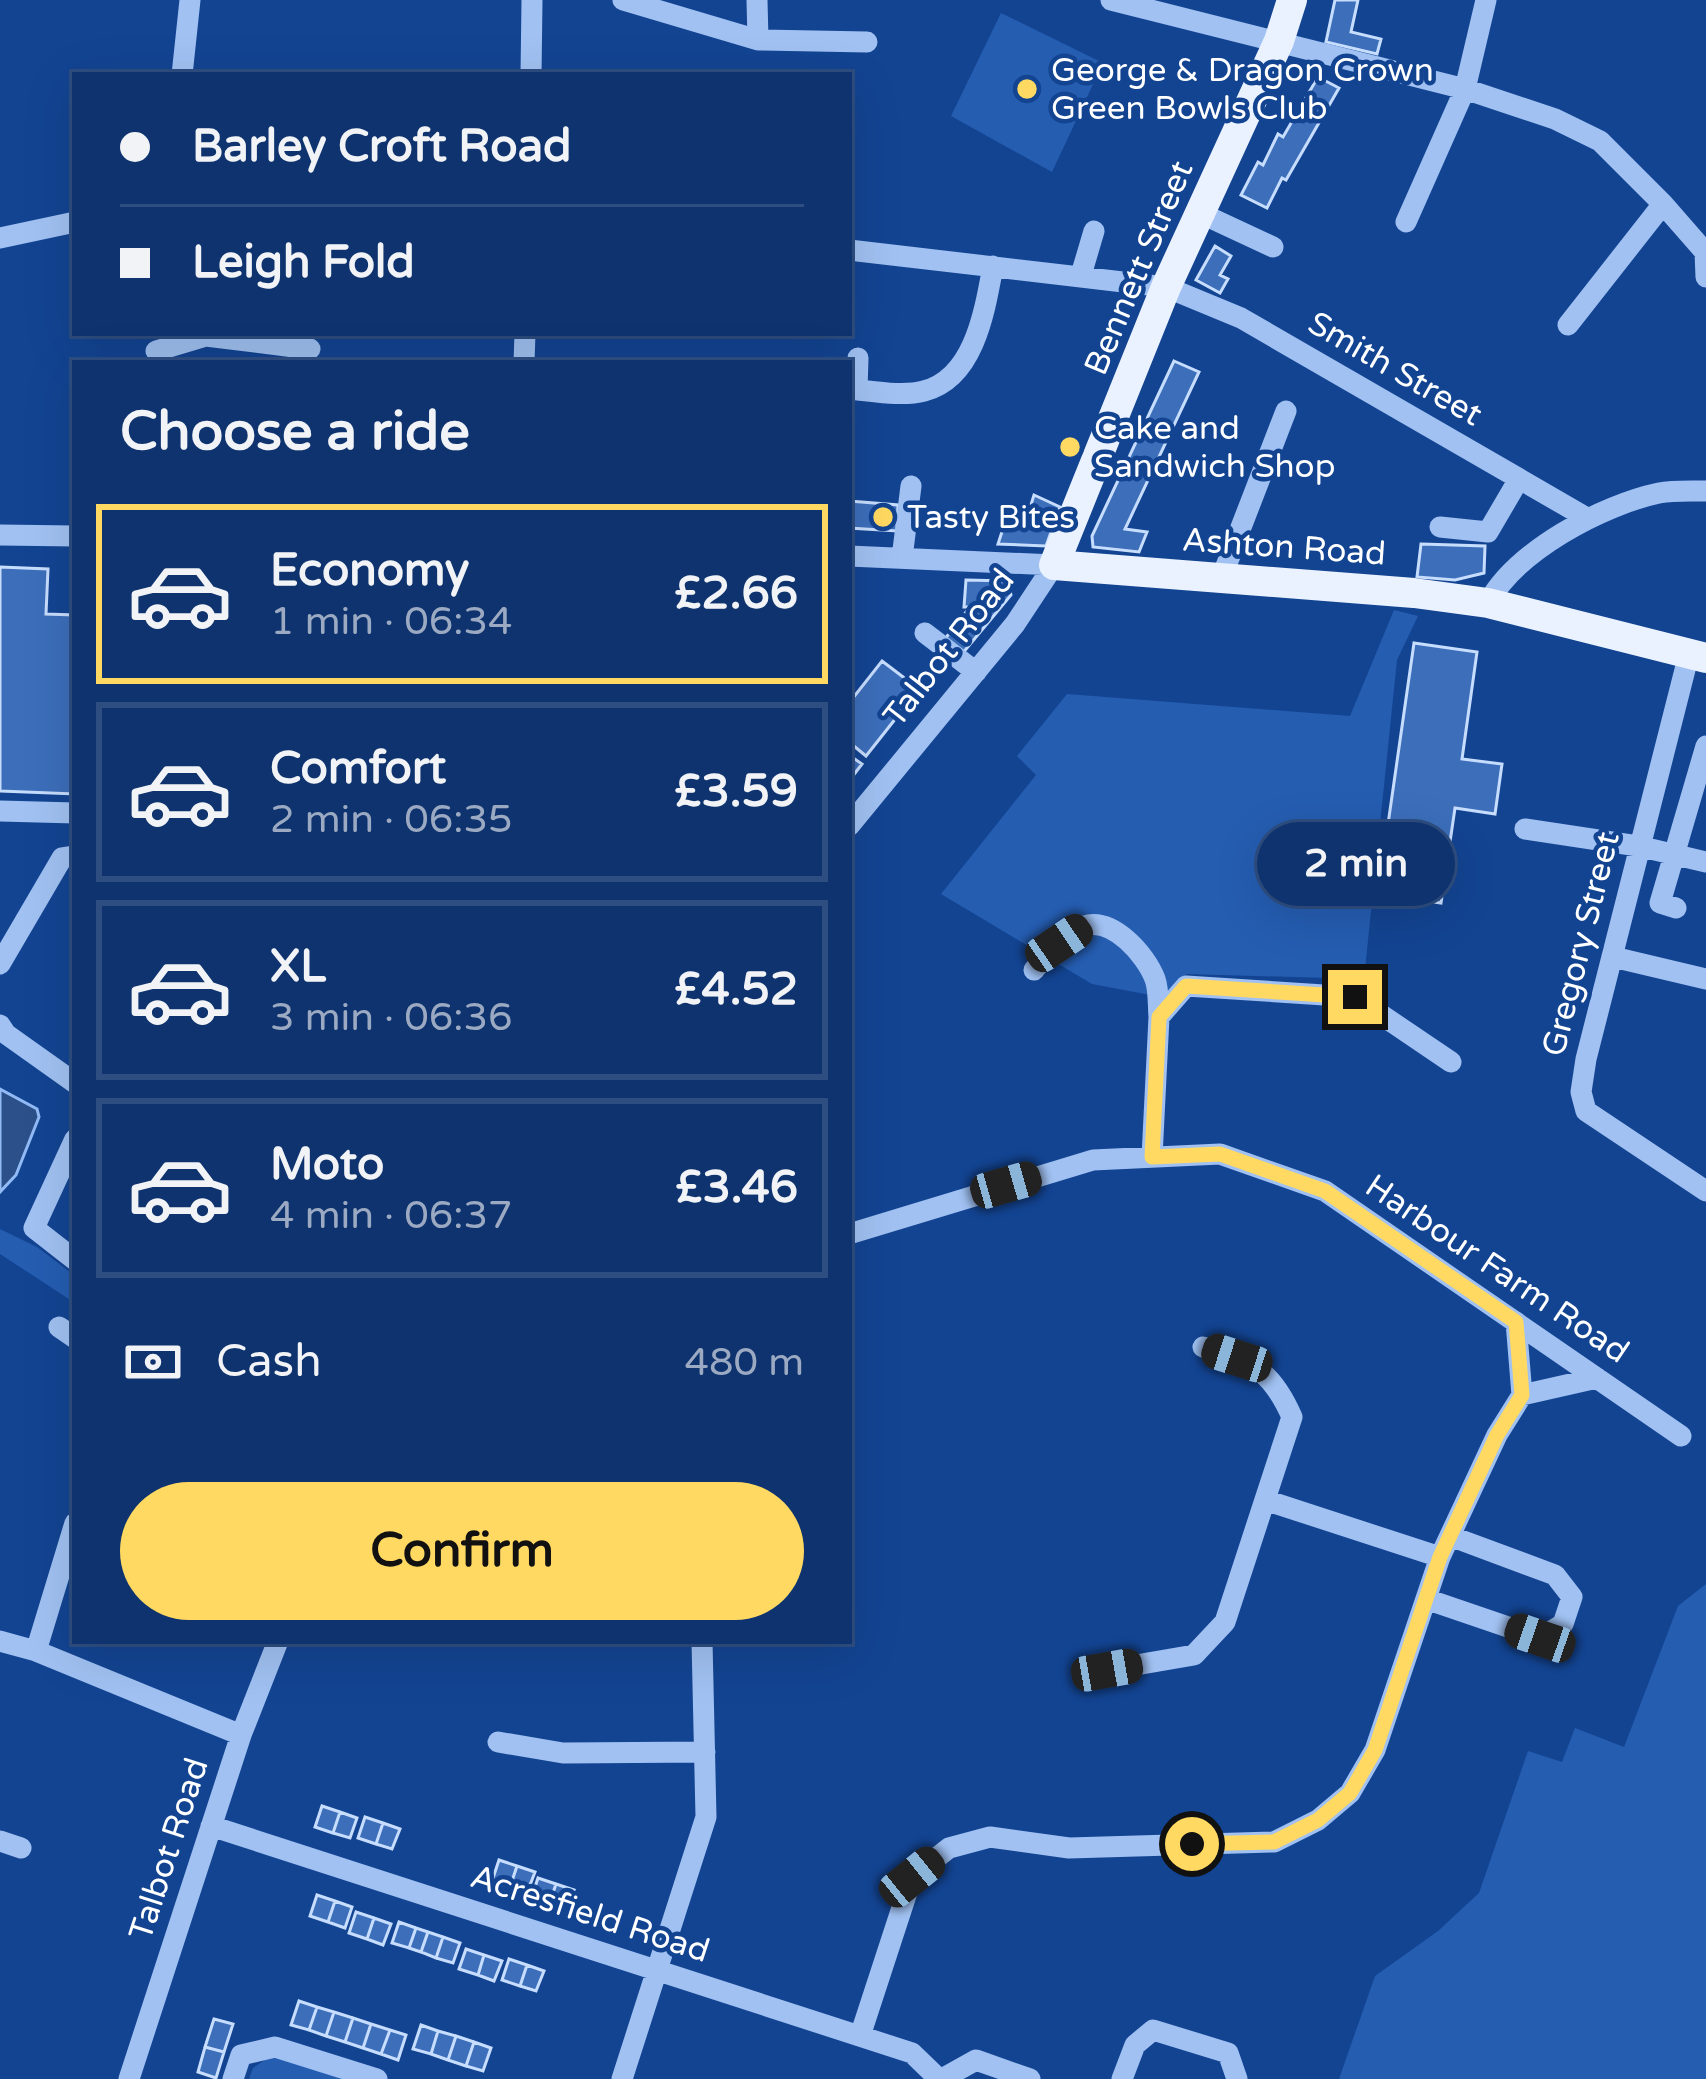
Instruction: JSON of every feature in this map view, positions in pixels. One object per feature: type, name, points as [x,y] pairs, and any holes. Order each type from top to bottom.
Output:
[{"type":"main road","name":"Bennett Street","points":[[1054,566],[1166,287],[1279,41],[1292,0]]},
{"type":"main road","name":"Ashton Road","points":[[1054,566],[1414,593],[1488,603],[1697,656]]},
{"type":"street","points":[[182,72],[190,0]]},
{"type":"street","points":[[530,72],[532,0]]},
{"type":"street","points":[[623,0],[758,40],[867,42]]},
{"type":"street","points":[[757,0],[758,40]]},
{"type":"street","points":[[1112,0],[1465,89],[1555,119],[1600,141],[1663,204],[1706,251],[1706,277]]},
{"type":"street","points":[[1406,222],[1465,89],[1486,0]]},
{"type":"street","points":[[1568,325],[1663,204]]},
{"type":"street","points":[[1200,212],[1274,247]]},
{"type":"street","points":[[0,238],[72,223]]},
{"type":"street","points":[[1081,275],[1094,231]]},
{"type":"street","name":"Smith Street","points":[[852,250],[1166,287],[1241,318],[1587,518]]},
{"type":"street","points":[[858,358],[853,390],[921,392],[945,382],[963,360],[983,320],[993,266]]},
{"type":"street","points":[[156,351],[206,336],[312,348]]},
{"type":"street","points":[[1222,579],[1286,411]]},
{"type":"street","points":[[1440,527],[1488,532],[1519,479]]},
{"type":"street","points":[[902,557],[911,486]]},
{"type":"street","points":[[1488,603],[1497,586],[1527,560],[1587,518],[1659,493],[1706,490]]},
{"type":"street","points":[[0,535],[72,536]]},
{"type":"street","name":"Ashton Road","points":[[852,556],[1054,566]]},
{"type":"street","name":"Talbot Road","points":[[852,822],[1015,624],[1054,566]]},
{"type":"street","points":[[925,633],[976,672]]},
{"type":"street","name":"Gregory Street","points":[[1697,656],[1638,846],[1581,1091],[1586,1111],[1706,1191]]},
{"type":"street","points":[[1676,908],[1660,903],[1706,746]]},
{"type":"street","points":[[0,811],[72,813]]},
{"type":"street","points":[[1525,829],[1706,862]]},
{"type":"street","points":[[0,964],[62,858],[72,856]]},
{"type":"street","points":[[1034,970],[1083,926],[1099,925],[1118,931],[1155,979],[1159,1017],[1152,1157]]},
{"type":"street","points":[[1613,957],[1706,979]]},
{"type":"street","points":[[1159,1017],[1186,986],[1355,997],[1451,1062]]},
{"type":"street","points":[[0,1025],[5,1034],[72,1081]]},
{"type":"street","points":[[72,1146],[34,1228],[72,1258]]},
{"type":"street","name":"Harbour Farm Road","points":[[852,1233],[1093,1160],[1220,1154],[1325,1191],[1682,1436]]},
{"type":"street","points":[[860,2036],[912,1877],[949,1848],[990,1837],[1069,1848],[1274,1842],[1318,1820],[1350,1793],[1375,1750],[1440,1557],[1497,1435],[1522,1395],[1516,1322]]},
{"type":"street","points":[[1107,1670],[1194,1655],[1225,1622],[1292,1417],[1277,1383],[1237,1358],[1203,1347]]},
{"type":"street","points":[[1522,1395],[1597,1378]]},
{"type":"street","points":[[1264,1500],[1440,1557]]},
{"type":"street","points":[[36,1651],[72,1533]]},
{"type":"street","points":[[1426,1599],[1540,1638],[1562,1624],[1572,1597],[1556,1575],[1450,1536]]},
{"type":"street","points":[[0,1642],[36,1651],[241,1735]]},
{"type":"street","name":"Talbot Road","points":[[129,2079],[241,1735],[277,1644]]},
{"type":"street","points":[[622,2079],[706,1817],[703,1644]]},
{"type":"street","points":[[498,1742],[562,1753],[705,1752]]},
{"type":"street","name":"Acresfield Road","points":[[211,1826],[912,2053],[940,2079]]},
{"type":"street","points":[[1122,2079],[1135,2045],[1154,2030],[1228,2053],[1238,2079]]},
{"type":"street","points":[[232,2079],[242,2055],[275,2047],[377,2079]]},
{"type":"street","points":[[940,2079],[976,2060],[1030,2079]]},
{"type":"shaded area","name":"George & Dragon Crown Green Bowls Club","points":[[1001,13],[1103,63],[1052,172],[951,116]]},
{"type":"shaded area","points":[[1394,610],[1418,616],[1397,660],[1364,979],[1187,974],[1161,997],[1092,984],[941,894],[1036,775],[1017,756],[1067,694],[1350,716]]},
{"type":"shaded area","points":[[0,1089],[37,1109],[39,1117],[16,1175],[0,1192]]},
{"type":"shaded area","points":[[0,1229],[37,1247],[72,1274],[72,1301],[0,1254]]},
{"type":"shaded area","points":[[1706,1584],[1706,2079],[1339,2079],[1375,1976],[1438,1931],[1479,1893],[1528,1751],[1562,1762],[1575,1728],[1624,1747],[1678,1606]]},
{"type":"shaded area","points":[[271,2056],[345,2079],[249,2079],[253,2068]]},
{"type":"building","points":[[1335,0],[1358,0],[1351,32],[1381,39],[1377,54],[1326,42]]},
{"type":"building","points":[[1318,77],[1339,88],[1286,180],[1282,178],[1267,208],[1241,195],[1258,162],[1263,165],[1278,134],[1283,137]]},
{"type":"building","points":[[1215,246],[1231,256],[1220,275],[1228,279],[1220,293],[1196,280]]},
{"type":"building","points":[[1174,361],[1199,372],[1125,529],[1147,532],[1139,552],[1093,547],[1092,536]]},
{"type":"building","points":[[1034,495],[1060,507],[1046,546],[998,544],[1009,510],[1029,511]]},
{"type":"building","points":[[852,501],[898,505],[897,531],[852,528]]},
{"type":"building","points":[[1421,544],[1485,546],[1484,573],[1455,580],[1417,577]]},
{"type":"building","points":[[0,567],[48,569],[46,614],[72,615],[72,794],[0,791]]},
{"type":"building","points":[[966,580],[1007,581],[1011,595],[962,654],[944,640],[970,607],[964,607]]},
{"type":"building","points":[[1414,643],[1477,652],[1462,759],[1502,764],[1495,814],[1455,808],[1441,903],[1378,894]]},
{"type":"building","points":[[882,661],[919,689],[866,756],[852,744],[852,699]]},
{"type":"building","points":[[852,757],[862,764],[852,777]]},
{"type":"building","points":[[322,1806],[340,1812],[333,1833],[315,1827]]},
{"type":"building","points":[[340,1812],[357,1818],[350,1838],[333,1833]]},
{"type":"building","points":[[365,1817],[383,1823],[376,1844],[358,1838]]},
{"type":"building","points":[[383,1823],[400,1829],[392,1849],[376,1844]]},
{"type":"building","points":[[499,1860],[517,1866],[510,1887],[492,1881]]},
{"type":"building","points":[[517,1866],[535,1872],[527,1893],[510,1887]]},
{"type":"building","points":[[538,1878],[556,1884],[549,1905],[531,1899]]},
{"type":"building","points":[[556,1884],[574,1890],[566,1911],[549,1905]]},
{"type":"building","points":[[317,1895],[335,1901],[328,1922],[310,1916]]},
{"type":"building","points":[[335,1901],[352,1907],[345,1928],[328,1922]]},
{"type":"building","points":[[356,1912],[374,1918],[367,1939],[349,1933]]},
{"type":"building","points":[[374,1918],[391,1924],[383,1945],[367,1939]]},
{"type":"building","points":[[399,1922],[416,1928],[409,1948],[392,1943]]},
{"type":"building","points":[[416,1928],[428,1932],[421,1952],[409,1948]]},
{"type":"building","points":[[428,1932],[443,1937],[436,1958],[421,1952]]},
{"type":"building","points":[[443,1937],[460,1943],[453,1963],[436,1958]]},
{"type":"building","points":[[466,1949],[484,1955],[478,1975],[459,1969]]},
{"type":"building","points":[[484,1955],[502,1961],[494,1981],[478,1975]]},
{"type":"building","points":[[509,1959],[527,1965],[520,1986],[502,1980]]},
{"type":"building","points":[[527,1965],[544,1971],[536,1991],[520,1986]]},
{"type":"building","points":[[299,2001],[317,2007],[309,2030],[291,2025]]},
{"type":"building","points":[[317,2007],[334,2012],[326,2036],[309,2030]]},
{"type":"building","points":[[334,2012],[353,2018],[345,2042],[326,2036]]},
{"type":"building","points":[[353,2018],[371,2024],[363,2048],[345,2042]]},
{"type":"building","points":[[214,2019],[233,2024],[224,2052],[205,2047]]},
{"type":"building","points":[[371,2024],[390,2030],[381,2054],[363,2048]]},
{"type":"building","points":[[421,2025],[438,2031],[431,2054],[413,2049]]},
{"type":"building","points":[[390,2030],[406,2035],[398,2060],[381,2054]]},
{"type":"building","points":[[438,2031],[456,2036],[448,2060],[431,2054]]},
{"type":"building","points":[[456,2036],[474,2042],[466,2066],[448,2060]]},
{"type":"building","points":[[474,2042],[491,2048],[483,2071],[466,2066]]},
{"type":"building","points":[[205,2047],[224,2052],[216,2078],[198,2072]]},
{"type":"place","name":"George & Dragon Crown Green Bowls Club","points":[[1027,89]]},
{"type":"place","name":"Cake and Sandwich Shop","points":[[1070,447]]},
{"type":"place","name":"Tasty Bites","points":[[883,517]]},
{"type":"route","points":[[1192,1844],[1274,1842],[1318,1820],[1350,1793],[1375,1750],[1440,1557],[1497,1435],[1522,1395],[1516,1322],[1325,1191],[1220,1154],[1152,1157],[1159,1017],[1186,986],[1355,997]]}]
